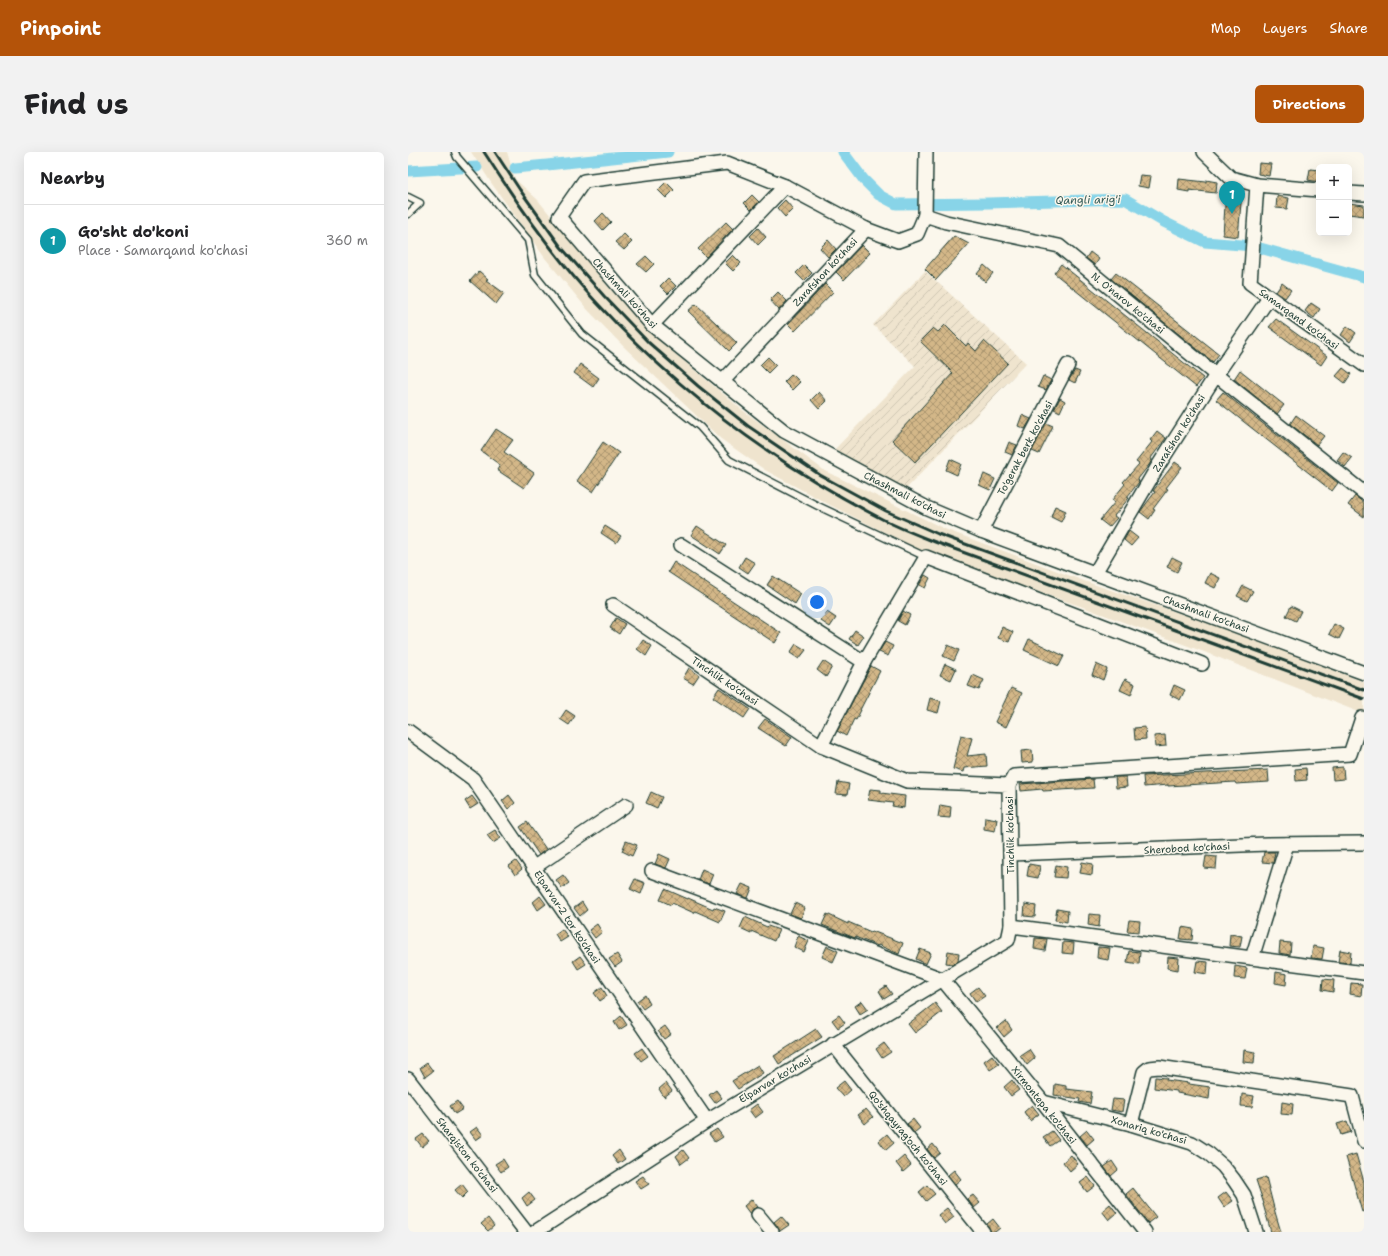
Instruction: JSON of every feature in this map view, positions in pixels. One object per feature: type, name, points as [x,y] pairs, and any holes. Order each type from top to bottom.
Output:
[{"type":"street","points":[[866,229],[898,242],[917,234],[925,215],[926,152]]},
{"type":"street","points":[[1204,152],[1231,178],[1256,184],[1316,190]]},
{"type":"street","name":"Zarafshon ko'chasi","points":[[584,181],[727,163],[785,186],[866,229],[722,382]]},
{"type":"street","name":"Chashmali ko'chasi","points":[[584,181],[559,217],[652,325],[784,431],[920,504],[981,531],[1364,673]]},
{"type":"street","name":"Samarqand ko'chasi","points":[[1256,184],[1250,283],[1364,365]]},
{"type":"street","points":[[652,325],[785,186]]},
{"type":"street","points":[[1352,193],[1364,194]]},
{"type":"street","name":"N. O'narov ko'chasi","points":[[925,215],[946,222],[1059,246],[1216,375],[1364,493]]},
{"type":"street","name":"Zarafshon ko'chasi","points":[[1095,573],[1158,466],[1216,375],[1269,298]]},
{"type":"street","name":"To'gerak berk ko'chasi","points":[[981,531],[1068,365]]},
{"type":"street","points":[[681,545],[864,662]]},
{"type":"street","points":[[821,746],[864,662],[926,557],[1202,664]]},
{"type":"street","name":"Tinchlik ko'chasi","points":[[613,605],[821,746],[907,781],[1009,785],[1011,926]]},
{"type":"street","points":[[1009,785],[1014,776],[1350,754],[1362,718]]},
{"type":"street","name":"Elparvar-2 tor ko'chasi","points":[[408,731],[473,779],[707,1121]]},
{"type":"street","points":[[533,868],[626,805]]},
{"type":"street","name":"Sherobod ko'chasi","points":[[1010,854],[1364,842]]},
{"type":"street","points":[[1252,958],[1287,844]]},
{"type":"street","points":[[652,871],[942,979]]},
{"type":"street","points":[[1011,926],[1364,973]]},
{"type":"street","name":"Elparvar ko'chasi","points":[[535,1232],[707,1121],[1008,940],[1011,926]]},
{"type":"street","name":"Xirmontepa ko'chasi","points":[[942,979],[1043,1102],[1145,1232]]},
{"type":"street","name":"Qo'shqayrag'och ko'chasi","points":[[833,1044],[983,1232]]},
{"type":"street","points":[[1131,1124],[1144,1072],[1152,1067],[1358,1096],[1364,1141]]},
{"type":"street","name":"Sharqiston ko'chasi","points":[[408,1079],[526,1232]]},
{"type":"street","name":"Xonariq ko'chasi","points":[[1043,1102],[1131,1124],[1192,1143],[1209,1154],[1223,1166],[1244,1195],[1256,1232]]},
{"type":"street","points":[[758,1215],[772,1232]]},
{"type":"lane","points":[[456,154],[528,240],[535,275],[582,334],[700,427],[729,460],[818,506],[926,557]]},
{"type":"lane","points":[[408,197],[420,203],[408,214]]},
{"type":"shaded area","points":[[471,152],[507,152],[515,179],[538,200],[610,289],[672,351],[741,409],[825,471],[947,530],[1084,581],[1229,630],[1364,682],[1364,714],[1080,606],[928,554],[830,505],[765,470],[721,439],[623,346],[587,309],[545,258]]},
{"type":"shaded area","points":[[925,271],[1026,363],[906,489],[834,450],[915,366],[873,325]]},
{"type":"building","points":[[1259,163],[1271,164],[1269,176],[1258,174]]},
{"type":"building","points":[[1310,169],[1316,170],[1316,181],[1308,180]]},
{"type":"building","points":[[1140,175],[1151,176],[1149,188],[1138,186]]},
{"type":"building","points":[[1179,179],[1217,182],[1216,193],[1178,190]]},
{"type":"building","points":[[666,182],[674,190],[666,198],[658,190]]},
{"type":"building","points":[[1226,191],[1242,192],[1238,237],[1223,235]]},
{"type":"building","points":[[752,195],[759,202],[751,210],[744,203]]},
{"type":"building","points":[[1277,196],[1289,198],[1287,209],[1276,208]]},
{"type":"building","points":[[785,200],[793,209],[785,217],[777,208]]},
{"type":"building","points":[[1352,203],[1364,205],[1364,216],[1352,214]]},
{"type":"building","points":[[603,213],[611,222],[603,230],[595,221]]},
{"type":"building","points":[[726,222],[733,229],[706,257],[698,249]]},
{"type":"building","points":[[758,228],[766,237],[758,245],[750,236]]},
{"type":"building","points":[[624,234],[632,242],[624,250],[615,242]]},
{"type":"building","points":[[954,236],[969,244],[936,280],[925,269]]},
{"type":"building","points":[[828,240],[836,249],[828,257],[820,248]]},
{"type":"building","points":[[862,245],[870,253],[844,280],[836,272]]},
{"type":"building","points":[[1090,252],[1099,259],[1095,265],[1086,258]]},
{"type":"building","points":[[733,255],[741,263],[733,271],[725,263]]},
{"type":"building","points":[[646,256],[654,264],[646,272],[637,264]]},
{"type":"building","points":[[1061,264],[1203,378],[1196,387],[1054,273]]},
{"type":"building","points":[[804,265],[812,273],[804,281],[796,273]]},
{"type":"building","points":[[984,265],[993,273],[986,282],[977,274]]},
{"type":"building","points":[[479,271],[488,279],[486,280],[504,293],[496,304],[470,281]]},
{"type":"building","points":[[1116,273],[1219,354],[1213,362],[1111,279]]},
{"type":"building","points":[[668,278],[676,286],[668,294],[660,286]]},
{"type":"building","points":[[1282,283],[1291,290],[1285,298],[1276,292]]},
{"type":"building","points":[[825,284],[833,292],[795,331],[788,324]]},
{"type":"building","points":[[778,292],[787,301],[779,310],[770,300]]},
{"type":"building","points":[[1311,303],[1320,309],[1314,318],[1305,311]]},
{"type":"building","points":[[696,304],[737,343],[729,351],[688,311]]},
{"type":"building","points":[[1276,319],[1327,356],[1321,365],[1269,327]]},
{"type":"building","points":[[945,325],[966,346],[968,343],[976,351],[984,341],[1008,363],[915,462],[892,440],[953,373],[920,341],[933,328],[938,332]]},
{"type":"building","points":[[1347,326],[1356,333],[1350,342],[1341,335]]},
{"type":"building","points":[[768,357],[776,365],[768,373],[760,365]]},
{"type":"building","points":[[580,364],[599,378],[593,387],[574,373]]},
{"type":"building","points":[[1343,368],[1351,374],[1345,383],[1336,376]]},
{"type":"building","points":[[1075,370],[1080,372],[1075,383],[1069,380]]},
{"type":"building","points":[[1240,370],[1284,405],[1277,414],[1234,379]]},
{"type":"building","points":[[792,374],[800,382],[792,390],[784,382]]},
{"type":"building","points":[[1043,376],[1051,380],[1046,390],[1038,387]]},
{"type":"building","points":[[819,392],[827,401],[819,409],[811,400]]},
{"type":"building","points":[[1223,392],[1338,483],[1332,491],[1216,400]]},
{"type":"building","points":[[1060,398],[1065,401],[1060,412],[1054,409]]},
{"type":"building","points":[[1022,415],[1031,419],[1025,429],[1018,426]]},
{"type":"building","points":[[1296,415],[1324,436],[1317,445],[1290,424]]},
{"type":"building","points":[[1046,423],[1053,426],[1039,454],[1032,451]]},
{"type":"building","points":[[496,429],[513,440],[504,452],[534,473],[524,488],[497,470],[500,465],[481,451]]},
{"type":"building","points":[[1157,431],[1166,438],[1138,479],[1139,482],[1127,497],[1129,498],[1114,516],[1117,518],[1109,527],[1100,520],[1115,502],[1112,500],[1125,484],[1123,482],[1139,464],[1136,462],[1152,442],[1150,440]]},
{"type":"building","points":[[603,442],[619,453],[593,492],[577,481]]},
{"type":"building","points":[[1009,442],[1017,445],[1012,455],[1005,452]]},
{"type":"building","points":[[1343,452],[1352,458],[1345,467],[1337,460]]},
{"type":"building","points":[[950,459],[961,464],[957,475],[946,470]]},
{"type":"building","points":[[1175,462],[1182,467],[1166,488],[1168,489],[1153,509],[1155,510],[1149,519],[1140,512],[1155,492],[1153,491]]},
{"type":"building","points":[[984,474],[995,479],[990,490],[979,485]]},
{"type":"building","points":[[1355,496],[1364,503],[1364,517],[1348,505]]},
{"type":"building","points":[[1055,506],[1066,511],[1061,522],[1051,517]]},
{"type":"building","points":[[605,526],[621,536],[616,543],[601,533]]},
{"type":"building","points":[[697,526],[726,545],[720,554],[691,535]]},
{"type":"building","points":[[1129,531],[1138,538],[1131,546],[1124,540]]},
{"type":"building","points":[[745,557],[755,563],[748,573],[739,567]]},
{"type":"building","points":[[1172,557],[1182,562],[1177,572],[1167,567]]},
{"type":"building","points":[[674,562],[781,633],[775,643],[668,572]]},
{"type":"building","points":[[1210,573],[1220,578],[1215,588],[1205,583]]},
{"type":"building","points":[[925,575],[930,578],[925,588],[919,585]]},
{"type":"building","points":[[773,576],[801,594],[795,604],[767,585]]},
{"type":"building","points":[[1243,586],[1253,591],[1247,601],[1237,596]]},
{"type":"building","points":[[1291,606],[1301,611],[1296,621],[1286,616]]},
{"type":"building","points":[[903,611],[910,615],[905,625],[898,621]]},
{"type":"building","points":[[827,612],[836,618],[830,627],[821,621]]},
{"type":"building","points":[[616,618],[625,624],[619,634],[610,628]]},
{"type":"building","points":[[1334,624],[1344,629],[1339,639],[1329,634]]},
{"type":"building","points":[[1002,627],[1013,632],[1009,642],[998,638]]},
{"type":"building","points":[[855,630],[864,636],[858,645],[849,639]]},
{"type":"building","points":[[1029,639],[1064,656],[1059,666],[1024,650]]},
{"type":"building","points":[[643,640],[652,646],[646,656],[637,649]]},
{"type":"building","points":[[885,642],[893,646],[888,656],[879,652]]},
{"type":"building","points":[[796,644],[806,650],[799,659],[790,653]]},
{"type":"building","points":[[948,645],[959,650],[954,661],[943,656]]},
{"type":"building","points":[[823,661],[832,667],[826,677],[817,670]]},
{"type":"building","points":[[945,664],[956,669],[951,680],[940,675]]},
{"type":"building","points":[[1096,664],[1107,669],[1103,680],[1092,675]]},
{"type":"building","points":[[871,666],[880,671],[856,720],[854,719],[846,736],[837,731]]},
{"type":"building","points":[[689,668],[699,675],[693,684],[683,678]]},
{"type":"building","points":[[973,675],[984,680],[979,690],[968,686]]},
{"type":"building","points":[[1125,679],[1135,684],[1131,695],[1120,690]]},
{"type":"building","points":[[1174,685],[1185,690],[1180,700],[1170,695]]},
{"type":"building","points":[[719,688],[750,709],[744,718],[713,697]]},
{"type":"building","points":[[1011,688],[1022,693],[1006,727],[995,722]]},
{"type":"building","points":[[930,698],[941,701],[938,713],[927,710]]},
{"type":"building","points":[[566,710],[575,716],[569,725],[560,719]]},
{"type":"building","points":[[765,719],[792,737],[786,746],[758,728]]},
{"type":"building","points":[[1145,727],[1146,739],[1135,740],[1134,728]]},
{"type":"building","points":[[961,735],[972,738],[967,756],[986,754],[987,766],[964,768],[963,772],[953,769]]},
{"type":"building","points":[[1165,735],[1166,746],[1155,747],[1154,736]]},
{"type":"building","points":[[1032,750],[1033,762],[1022,763],[1021,751]]},
{"type":"building","points":[[1343,767],[1344,779],[1333,780],[1332,768]]},
{"type":"building","points":[[1306,768],[1307,780],[1296,781],[1295,769]]},
{"type":"building","points":[[1268,770],[1269,782],[1236,784],[1235,782],[1144,787],[1143,776]]},
{"type":"building","points":[[1115,777],[1126,777],[1127,787],[1116,788]]},
{"type":"building","points":[[1093,779],[1094,788],[1021,791],[1020,784]]},
{"type":"building","points":[[838,782],[849,784],[847,795],[836,794]]},
{"type":"building","points":[[870,789],[881,790],[881,793],[905,796],[904,808],[892,806],[893,803],[868,800]]},
{"type":"building","points":[[651,792],[662,797],[657,808],[646,803]]},
{"type":"building","points":[[509,795],[515,803],[508,809],[502,801]]},
{"type":"building","points":[[472,796],[478,804],[470,809],[465,801]]},
{"type":"building","points":[[940,805],[951,807],[950,818],[938,817]]},
{"type":"building","points":[[985,817],[997,819],[995,831],[984,829]]},
{"type":"building","points":[[527,822],[546,849],[539,855],[520,827]]},
{"type":"building","points":[[495,830],[501,838],[493,843],[487,835]]},
{"type":"building","points":[[626,841],[637,845],[632,856],[622,851]]},
{"type":"building","points":[[1264,852],[1275,852],[1273,863],[1262,862]]},
{"type":"building","points":[[659,854],[670,859],[666,868],[655,864]]},
{"type":"building","points":[[1206,856],[1217,857],[1216,869],[1204,868]]},
{"type":"building","points":[[516,861],[522,869],[515,875],[509,866]]},
{"type":"building","points":[[1082,862],[1093,864],[1092,875],[1080,873]]},
{"type":"building","points":[[1029,864],[1040,866],[1038,878],[1027,876]]},
{"type":"building","points":[[1056,865],[1067,867],[1066,878],[1054,877]]},
{"type":"building","points":[[702,869],[713,874],[709,884],[698,880]]},
{"type":"building","points":[[563,875],[569,883],[562,888],[556,880]]},
{"type":"building","points":[[635,879],[645,883],[641,894],[630,889]]},
{"type":"building","points":[[742,884],[752,888],[748,898],[737,894]]},
{"type":"building","points":[[665,889],[713,909],[714,907],[725,911],[720,922],[695,911],[694,913],[672,903],[671,905],[660,900]]},
{"type":"building","points":[[540,896],[546,904],[538,910],[533,902]]},
{"type":"building","points":[[582,902],[587,910],[580,916],[574,908]]},
{"type":"building","points":[[795,903],[805,908],[801,918],[790,914]]},
{"type":"building","points":[[1025,904],[1036,906],[1035,917],[1024,916]]},
{"type":"building","points":[[1057,909],[1068,911],[1067,922],[1055,920]]},
{"type":"building","points":[[827,914],[848,924],[848,922],[903,943],[899,954],[822,925]]},
{"type":"building","points":[[1089,914],[1100,915],[1099,927],[1088,925]]},
{"type":"building","points":[[745,917],[767,927],[768,926],[779,930],[774,941],[740,928]]},
{"type":"building","points":[[1129,920],[1140,921],[1139,932],[1127,931]]},
{"type":"building","points":[[597,924],[602,932],[595,938],[589,930]]},
{"type":"building","points":[[1182,927],[1193,929],[1192,940],[1180,939]]},
{"type":"building","points":[[562,929],[568,937],[560,942],[555,934]]},
{"type":"building","points":[[1230,934],[1242,936],[1240,947],[1229,946]]},
{"type":"building","points":[[798,936],[809,941],[804,952],[794,947]]},
{"type":"building","points":[[1035,938],[1047,939],[1045,951],[1034,949]]},
{"type":"building","points":[[1063,942],[1074,943],[1073,954],[1062,953]]},
{"type":"building","points":[[1280,942],[1291,943],[1290,955],[1279,953]]},
{"type":"building","points":[[827,946],[838,951],[833,962],[822,957]]},
{"type":"building","points":[[1313,946],[1324,948],[1322,959],[1311,958]]},
{"type":"building","points":[[1098,947],[1110,948],[1108,960],[1097,958]]},
{"type":"building","points":[[920,949],[931,953],[926,964],[916,959]]},
{"type":"building","points":[[1340,950],[1351,952],[1350,963],[1338,962]]},
{"type":"building","points":[[948,951],[959,953],[958,961],[953,964],[946,963]]},
{"type":"building","points":[[1129,951],[1140,952],[1139,964],[1127,962]]},
{"type":"building","points":[[617,954],[622,962],[615,967],[609,959]]},
{"type":"building","points":[[580,956],[586,964],[578,969],[573,961]]},
{"type":"building","points":[[1168,957],[1179,958],[1178,970],[1167,968]]},
{"type":"building","points":[[1197,961],[1208,962],[1207,974],[1195,972]]},
{"type":"building","points":[[1235,966],[1247,968],[1245,979],[1234,978]]},
{"type":"building","points":[[1276,972],[1287,974],[1286,985],[1275,983]]},
{"type":"building","points":[[1323,979],[1334,980],[1333,992],[1322,990]]},
{"type":"building","points":[[1351,983],[1362,984],[1361,996],[1350,994]]},
{"type":"building","points":[[886,986],[892,994],[884,999],[879,991]]},
{"type":"building","points":[[602,987],[607,996],[600,1001],[594,993]]},
{"type":"building","points":[[978,987],[985,996],[976,1002],[970,993]]},
{"type":"building","points":[[645,995],[650,1004],[643,1009],[637,1001]]},
{"type":"building","points":[[862,1001],[868,1009],[860,1014],[855,1006]]},
{"type":"building","points":[[935,1003],[942,1012],[915,1033],[908,1024]]},
{"type":"building","points":[[839,1015],[845,1023],[838,1028],[832,1020]]},
{"type":"building","points":[[621,1016],[627,1025],[619,1030],[614,1022]]},
{"type":"building","points":[[1006,1021],[1012,1030],[1004,1037],[997,1028]]},
{"type":"building","points":[[665,1026],[671,1034],[664,1039],[658,1031]]},
{"type":"building","points":[[816,1029],[822,1037],[779,1064],[774,1056]]},
{"type":"building","points":[[884,1043],[891,1052],[882,1058],[876,1049]]},
{"type":"building","points":[[642,1048],[648,1056],[641,1061],[635,1053]]},
{"type":"building","points":[[1029,1049],[1035,1058],[1027,1065],[1020,1055]]},
{"type":"building","points":[[1244,1050],[1255,1052],[1254,1063],[1243,1062]]},
{"type":"building","points":[[992,1055],[999,1064],[990,1070],[984,1061]]},
{"type":"building","points":[[427,1063],[433,1071],[425,1077],[420,1068]]},
{"type":"building","points":[[758,1065],[763,1073],[738,1089],[732,1081]]},
{"type":"building","points":[[1155,1077],[1210,1087],[1209,1099],[1177,1093],[1177,1091],[1154,1088]]},
{"type":"building","points":[[1012,1080],[1019,1090],[1011,1096],[1004,1087]]},
{"type":"building","points":[[844,1081],[851,1090],[843,1097],[835,1088]]},
{"type":"building","points":[[666,1083],[672,1091],[664,1097],[659,1089]]},
{"type":"building","points":[[1055,1084],[1066,1086],[1066,1089],[1092,1092],[1090,1104],[1079,1102],[1080,1099],[1054,1095]]},
{"type":"building","points":[[716,1090],[722,1098],[715,1103],[709,1095]]},
{"type":"building","points":[[1242,1094],[1254,1096],[1252,1107],[1241,1106]]},
{"type":"building","points":[[1113,1099],[1124,1100],[1122,1112],[1111,1110]]},
{"type":"building","points":[[457,1101],[463,1109],[455,1114],[450,1106]]},
{"type":"building","points":[[1282,1102],[1293,1104],[1292,1115],[1281,1114]]},
{"type":"building","points":[[757,1104],[763,1112],[755,1118],[749,1110]]},
{"type":"building","points":[[1032,1105],[1039,1114],[1030,1121],[1024,1112]]},
{"type":"building","points":[[866,1109],[873,1117],[865,1124],[858,1115]]},
{"type":"building","points":[[913,1119],[920,1128],[914,1133],[907,1124]]},
{"type":"building","points":[[1347,1121],[1351,1132],[1341,1135],[1337,1124]]},
{"type":"building","points":[[477,1127],[483,1135],[476,1140],[470,1132]]},
{"type":"building","points":[[717,1129],[723,1137],[715,1142],[709,1134]]},
{"type":"building","points":[[1087,1130],[1094,1139],[1087,1145],[1080,1136]]},
{"type":"building","points":[[1052,1131],[1059,1140],[1050,1146],[1043,1137]]},
{"type":"building","points":[[423,1134],[429,1141],[422,1147],[416,1139]]},
{"type":"building","points":[[887,1134],[894,1143],[886,1150],[879,1141]]},
{"type":"building","points":[[933,1144],[940,1153],[934,1158],[927,1149]]},
{"type":"building","points":[[619,1150],[625,1159],[618,1164],[612,1156]]},
{"type":"building","points":[[683,1150],[689,1158],[681,1164],[676,1156]]},
{"type":"building","points":[[1356,1154],[1364,1182],[1364,1211],[1362,1212],[1346,1157]]},
{"type":"building","points":[[1071,1155],[1078,1164],[1070,1171],[1063,1162]]},
{"type":"building","points":[[904,1156],[911,1165],[903,1172],[896,1163]]},
{"type":"building","points":[[503,1159],[508,1167],[501,1172],[495,1164]]},
{"type":"building","points":[[1112,1161],[1118,1170],[1111,1176],[1104,1167]]},
{"type":"building","points":[[954,1170],[961,1179],[955,1184],[948,1175]]},
{"type":"building","points":[[643,1176],[649,1184],[641,1189],[635,1181]]},
{"type":"building","points":[[1088,1177],[1095,1186],[1087,1192],[1080,1183]]},
{"type":"building","points":[[1266,1177],[1281,1232],[1271,1232],[1256,1180]]},
{"type":"building","points":[[462,1184],[468,1192],[462,1198],[455,1190]]},
{"type":"building","points":[[927,1185],[935,1194],[926,1201],[919,1192]]},
{"type":"building","points":[[1133,1188],[1156,1217],[1148,1223],[1126,1194]]},
{"type":"building","points":[[529,1192],[535,1200],[527,1206],[522,1198]]},
{"type":"building","points":[[1226,1192],[1233,1201],[1224,1207],[1218,1198]]},
{"type":"building","points":[[973,1195],[980,1203],[974,1208],[967,1199]]},
{"type":"building","points":[[752,1199],[758,1207],[753,1209],[750,1214],[744,1206]]},
{"type":"building","points":[[1110,1204],[1117,1213],[1109,1220],[1102,1211]]},
{"type":"building","points":[[947,1208],[954,1217],[945,1224],[938,1215]]},
{"type":"building","points":[[781,1216],[789,1225],[780,1231],[774,1222]]},
{"type":"building","points":[[488,1218],[494,1226],[488,1231],[481,1224]]},
{"type":"building","points":[[993,1219],[1000,1228],[995,1232],[991,1232],[987,1224]]},
{"type":"waterway","points":[[515,168],[668,152]]},
{"type":"waterway","name":"Qangli arig'i","points":[[843,152],[864,180],[879,195],[896,204],[1125,199],[1164,222],[1205,242],[1253,246],[1364,277]]},
{"type":"waterway","points":[[408,171],[477,167]]},
{"type":"railway","points":[[484,152],[523,211],[551,249],[597,303],[628,335],[695,396],[730,423],[766,450],[842,498],[882,519],[922,537],[1364,699]]},
{"type":"railway","points":[[495,152],[561,247],[604,296],[648,342],[698,386],[748,426],[820,475],[886,511],[938,534],[1364,690]]},
{"type":"place","name":"Go'sht do'koni","points":[[1232,214]]}]
